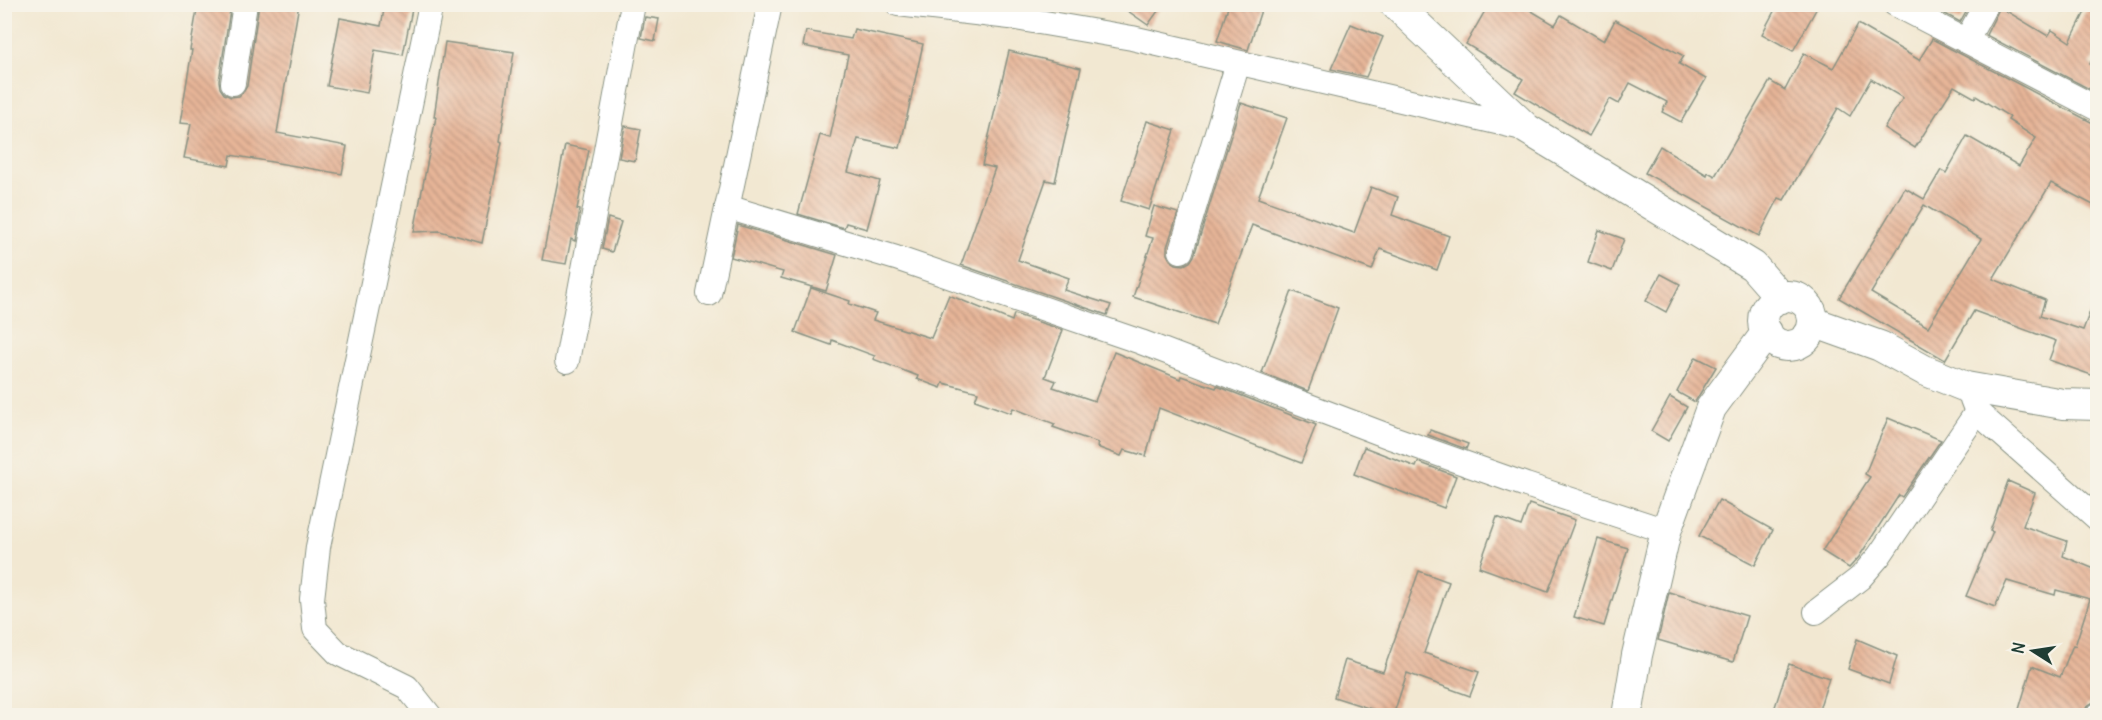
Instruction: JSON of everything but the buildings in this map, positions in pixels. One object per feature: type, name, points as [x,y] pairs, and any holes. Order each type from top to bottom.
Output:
[{"type":"main road","points":[[1395,4],[1527,129],[1753,266],[1781,298]]},
{"type":"main road","points":[[1796,297],[1809,307],[1813,322],[1807,338],[1800,343],[1792,345],[1776,342],[1767,332],[1764,322],[1765,314],[1774,301],[1781,298],[1796,297]]},
{"type":"main road","points":[[1813,322],[1880,346],[1972,400],[2097,405]]},
{"type":"main road","points":[[1627,716],[1637,655],[1666,531],[1711,408],[1767,332]]},
{"type":"street","points":[[233,83],[245,4]]},
{"type":"street","points":[[430,716],[407,687],[338,653],[315,629],[312,599],[318,547],[431,4]]},
{"type":"street","points":[[567,361],[633,4]]},
{"type":"street","points":[[709,294],[770,4]]},
{"type":"street","points":[[898,4],[1010,17],[1132,38],[1527,129]]},
{"type":"street","points":[[1895,4],[2097,110]]},
{"type":"street","points":[[1966,41],[1986,4]]},
{"type":"street","points":[[1181,251],[1238,63]]},
{"type":"street","points":[[728,207],[896,258],[1142,342],[1393,438],[1666,531]]},
{"type":"street","points":[[1816,612],[1860,578],[1879,555],[1972,400],[2097,519]]}]
